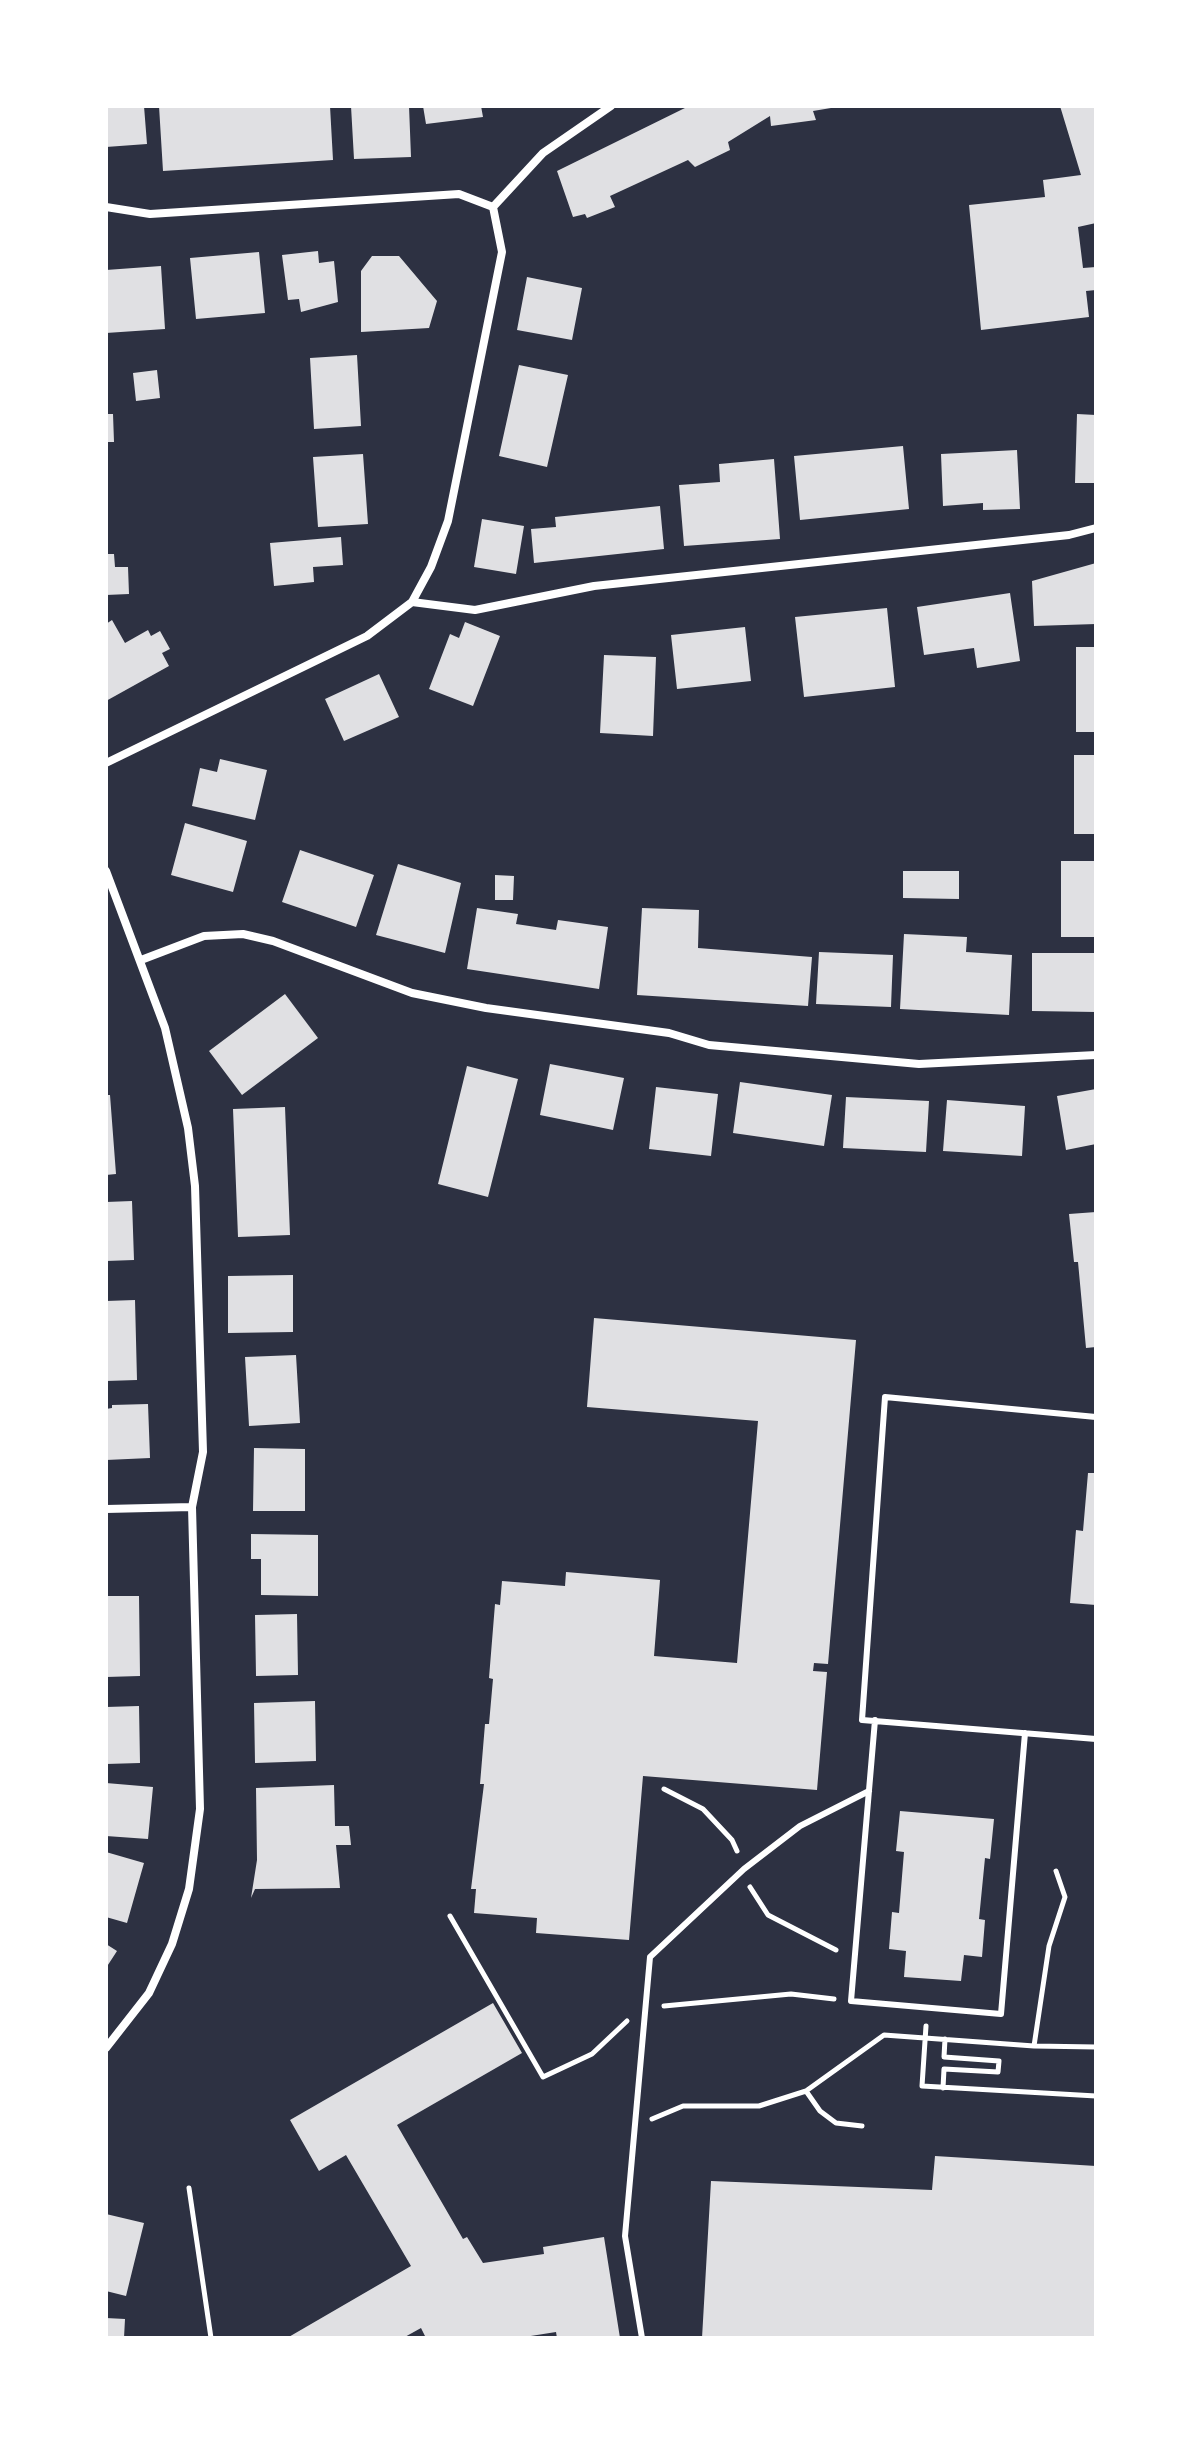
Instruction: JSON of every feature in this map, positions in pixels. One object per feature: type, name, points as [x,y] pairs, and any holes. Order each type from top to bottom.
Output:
[{"type":"street","points":[[493,207],[543,153],[611,106]]},
{"type":"street","points":[[106,207],[150,214],[459,194],[493,207]]},
{"type":"street","points":[[106,763],[367,636],[412,602],[431,567],[448,521],[502,252],[493,207]]},
{"type":"street","points":[[412,602],[475,610],[594,586],[1069,535],[1096,528]]},
{"type":"street","points":[[106,871],[165,1028],[188,1128],[195,1186],[203,1452],[192,1507],[200,1809],[189,1889],[172,1944],[149,1993],[106,2048]]},
{"type":"street","points":[[141,960],[204,936],[243,934],[273,941],[412,993],[486,1008],[669,1033],[709,1045],[919,1064],[1096,1055]]},
{"type":"street","points":[[106,1509],[192,1507]]},
{"type":"lane","points":[[1096,1417],[885,1397],[862,1720],[1096,1739]]},
{"type":"lane","points":[[875,1720],[851,2001],[1001,2014],[1025,1733]]},
{"type":"lane","points":[[642,2338],[625,2236],[650,1957],[744,1869],[789,1834],[869,1791]]},
{"type":"path","points":[[1034,2046],[1049,1946],[1065,1897],[1056,1871]]},
{"type":"path","points":[[450,1916],[530,2054]]},
{"type":"path","points":[[791,1994],[851,2001]]},
{"type":"path","points":[[636,2125],[683,2106],[759,2106],[806,2091],[884,2035],[1034,2046],[1096,2047]]},
{"type":"path","points":[[925,2038],[922,2086],[1096,2096]]},
{"type":"path","points":[[943,2088],[944,2069],[998,2072],[999,2061],[944,2057],[945,2039]]},
{"type":"path","points":[[806,2091],[820,2111],[836,2123],[862,2126]]},
{"type":"path","points":[[189,2188],[211,2338]]},
{"type":"building","points":[[106,106],[144,106],[147,144],[106,147]]},
{"type":"building","points":[[159,106],[330,106],[333,160],[163,171]]},
{"type":"building","points":[[351,106],[409,106],[411,157],[354,159]]},
{"type":"building","points":[[423,106],[481,106],[483,117],[426,124]]},
{"type":"building","points":[[689,106],[831,108],[813,111],[816,120],[771,126],[770,116],[728,142],[730,150],[695,167],[688,160],[610,196],[615,207],[587,218],[585,214],[573,217],[557,171]]},
{"type":"building","points":[[1060,106],[1096,106],[1096,223],[1078,227],[1083,268],[1096,267],[1096,290],[1086,291],[1089,317],[981,330],[969,205],[1045,197],[1043,180],[1081,175]]},
{"type":"building","points":[[318,251],[319,263],[334,261],[338,302],[301,312],[299,299],[288,300],[282,255]]},
{"type":"building","points":[[259,252],[265,313],[196,319],[190,258]]},
{"type":"building","points":[[372,256],[399,256],[437,301],[429,328],[361,332],[361,271]]},
{"type":"building","points":[[161,266],[165,329],[106,333],[106,270]]},
{"type":"building","points":[[527,277],[582,288],[572,340],[517,330]]},
{"type":"building","points":[[357,355],[361,426],[314,429],[310,358]]},
{"type":"building","points":[[519,365],[568,375],[547,467],[499,456]]},
{"type":"building","points":[[157,370],[160,398],[136,401],[133,373]]},
{"type":"building","points":[[106,414],[113,414],[114,442],[106,442]]},
{"type":"building","points":[[1077,414],[1096,415],[1096,483],[1075,483]]},
{"type":"building","points":[[903,446],[909,509],[800,520],[794,456]]},
{"type":"building","points":[[1017,450],[1020,509],[983,510],[983,503],[943,506],[941,454]]},
{"type":"building","points":[[363,454],[368,524],[318,527],[313,457]]},
{"type":"building","points":[[774,459],[780,539],[684,546],[679,485],[720,482],[719,464]]},
{"type":"building","points":[[660,506],[664,549],[534,563],[531,529],[556,527],[555,517]]},
{"type":"building","points":[[482,519],[524,526],[516,574],[474,567]]},
{"type":"building","points":[[341,537],[343,565],[313,567],[314,582],[274,586],[270,543]]},
{"type":"building","points":[[106,554],[114,554],[115,567],[128,567],[129,594],[106,595]]},
{"type":"building","points":[[1096,563],[1096,624],[1034,626],[1032,581]]},
{"type":"building","points":[[1010,593],[1020,661],[977,668],[974,648],[924,655],[917,607]]},
{"type":"building","points":[[887,608],[895,687],[804,697],[795,617]]},
{"type":"building","points":[[112,620],[125,643],[148,630],[151,636],[160,631],[170,649],[162,653],[169,666],[106,701],[106,624]]},
{"type":"building","points":[[465,622],[500,636],[473,706],[429,689],[450,634],[459,638]]},
{"type":"building","points":[[745,627],[751,681],[677,689],[671,635]]},
{"type":"building","points":[[1076,647],[1096,647],[1096,732],[1076,732]]},
{"type":"building","points":[[604,655],[656,657],[653,736],[600,733]]},
{"type":"building","points":[[379,674],[399,717],[344,741],[325,699]]},
{"type":"building","points":[[1074,755],[1096,755],[1096,834],[1074,834]]},
{"type":"building","points":[[220,759],[267,770],[255,820],[192,806],[200,768],[217,772]]},
{"type":"building","points":[[185,823],[247,841],[233,892],[171,875]]},
{"type":"building","points":[[300,850],[374,875],[356,927],[282,902]]},
{"type":"building","points":[[1061,861],[1096,861],[1096,937],[1061,937]]},
{"type":"building","points":[[398,864],[461,883],[445,953],[376,935]]},
{"type":"building","points":[[903,871],[959,871],[959,899],[903,898]]},
{"type":"building","points":[[495,875],[514,876],[513,900],[495,900]]},
{"type":"building","points":[[477,908],[518,914],[516,924],[556,930],[558,920],[608,927],[599,989],[467,969]]},
{"type":"building","points":[[642,908],[699,910],[698,948],[812,957],[808,1006],[637,995]]},
{"type":"building","points":[[904,934],[967,937],[966,952],[1012,955],[1009,1015],[900,1009]]},
{"type":"building","points":[[819,952],[893,955],[891,1007],[816,1004]]},
{"type":"building","points":[[1032,953],[1096,953],[1096,1012],[1032,1011]]},
{"type":"building","points":[[285,994],[318,1038],[242,1095],[209,1051]]},
{"type":"building","points":[[550,1064],[624,1078],[613,1130],[540,1115]]},
{"type":"building","points":[[467,1066],[518,1079],[488,1197],[438,1184]]},
{"type":"building","points":[[740,1082],[832,1095],[824,1146],[733,1133]]},
{"type":"building","points":[[656,1087],[718,1094],[711,1156],[649,1149]]},
{"type":"building","points":[[1096,1089],[1096,1144],[1066,1150],[1057,1096]]},
{"type":"building","points":[[106,1095],[110,1095],[116,1174],[106,1175]]},
{"type":"building","points":[[846,1097],[929,1101],[926,1152],[843,1148]]},
{"type":"building","points":[[947,1100],[1025,1106],[1022,1156],[943,1151]]},
{"type":"building","points":[[285,1107],[290,1235],[238,1237],[233,1109]]},
{"type":"building","points":[[132,1201],[134,1260],[106,1261],[106,1202]]},
{"type":"building","points":[[1096,1212],[1096,1347],[1086,1348],[1078,1262],[1074,1262],[1069,1214]]},
{"type":"building","points":[[293,1275],[293,1332],[228,1333],[228,1276]]},
{"type":"building","points":[[135,1300],[137,1380],[106,1381],[106,1301]]},
{"type":"building","points":[[594,1318],[856,1340],[828,1664],[814,1663],[813,1671],[827,1672],[817,1790],[643,1776],[629,1940],[536,1933],[537,1918],[474,1913],[476,1889],[471,1889],[484,1784],[480,1784],[485,1724],[489,1724],[493,1679],[489,1678],[495,1604],[500,1605],[502,1581],[565,1586],[566,1572],[660,1580],[654,1656],[737,1663],[758,1421],[587,1407]]},
{"type":"building","points":[[296,1355],[300,1423],[249,1426],[245,1357]]},
{"type":"building","points":[[148,1404],[150,1458],[106,1460],[106,1409],[112,1408],[112,1405]]},
{"type":"building","points":[[254,1448],[305,1449],[305,1511],[253,1511]]},
{"type":"building","points":[[1088,1473],[1096,1473],[1096,1605],[1070,1603],[1076,1530],[1083,1531]]},
{"type":"building","points":[[251,1534],[318,1535],[318,1596],[261,1595],[261,1559],[251,1559]]},
{"type":"building","points":[[106,1596],[139,1596],[140,1676],[106,1677]]},
{"type":"building","points":[[297,1614],[298,1675],[256,1676],[255,1615]]},
{"type":"building","points":[[315,1701],[316,1761],[255,1763],[254,1703]]},
{"type":"building","points":[[139,1706],[140,1763],[106,1764],[106,1707]]},
{"type":"building","points":[[106,1783],[153,1787],[148,1839],[106,1836]]},
{"type":"building","points":[[334,1785],[335,1826],[349,1826],[351,1845],[336,1845],[340,1888],[255,1889],[251,1898],[257,1860],[256,1788]]},
{"type":"building","points":[[900,1811],[994,1819],[990,1859],[985,1858],[979,1919],[985,1920],[982,1957],[964,1955],[961,1981],[904,1977],[906,1951],[889,1949],[892,1912],[899,1913],[904,1852],[896,1851]]},
{"type":"building","points":[[106,1852],[144,1863],[127,1923],[106,1917]]},
{"type":"building","points":[[106,1944],[117,1951],[106,1968]]},
{"type":"building","points":[[493,2003],[522,2053],[397,2125],[463,2239],[467,2237],[483,2263],[544,2254],[543,2247],[604,2237],[620,2338],[557,2338],[556,2332],[518,2338],[426,2338],[421,2328],[403,2338],[287,2338],[411,2266],[346,2155],[319,2171],[290,2120]]},
{"type":"building","points":[[935,2156],[1096,2166],[1096,2338],[702,2338],[711,2181],[932,2190]]},
{"type":"building","points":[[106,2214],[144,2223],[126,2296],[106,2291]]},
{"type":"building","points":[[106,2318],[125,2319],[124,2338],[106,2338]]}]
